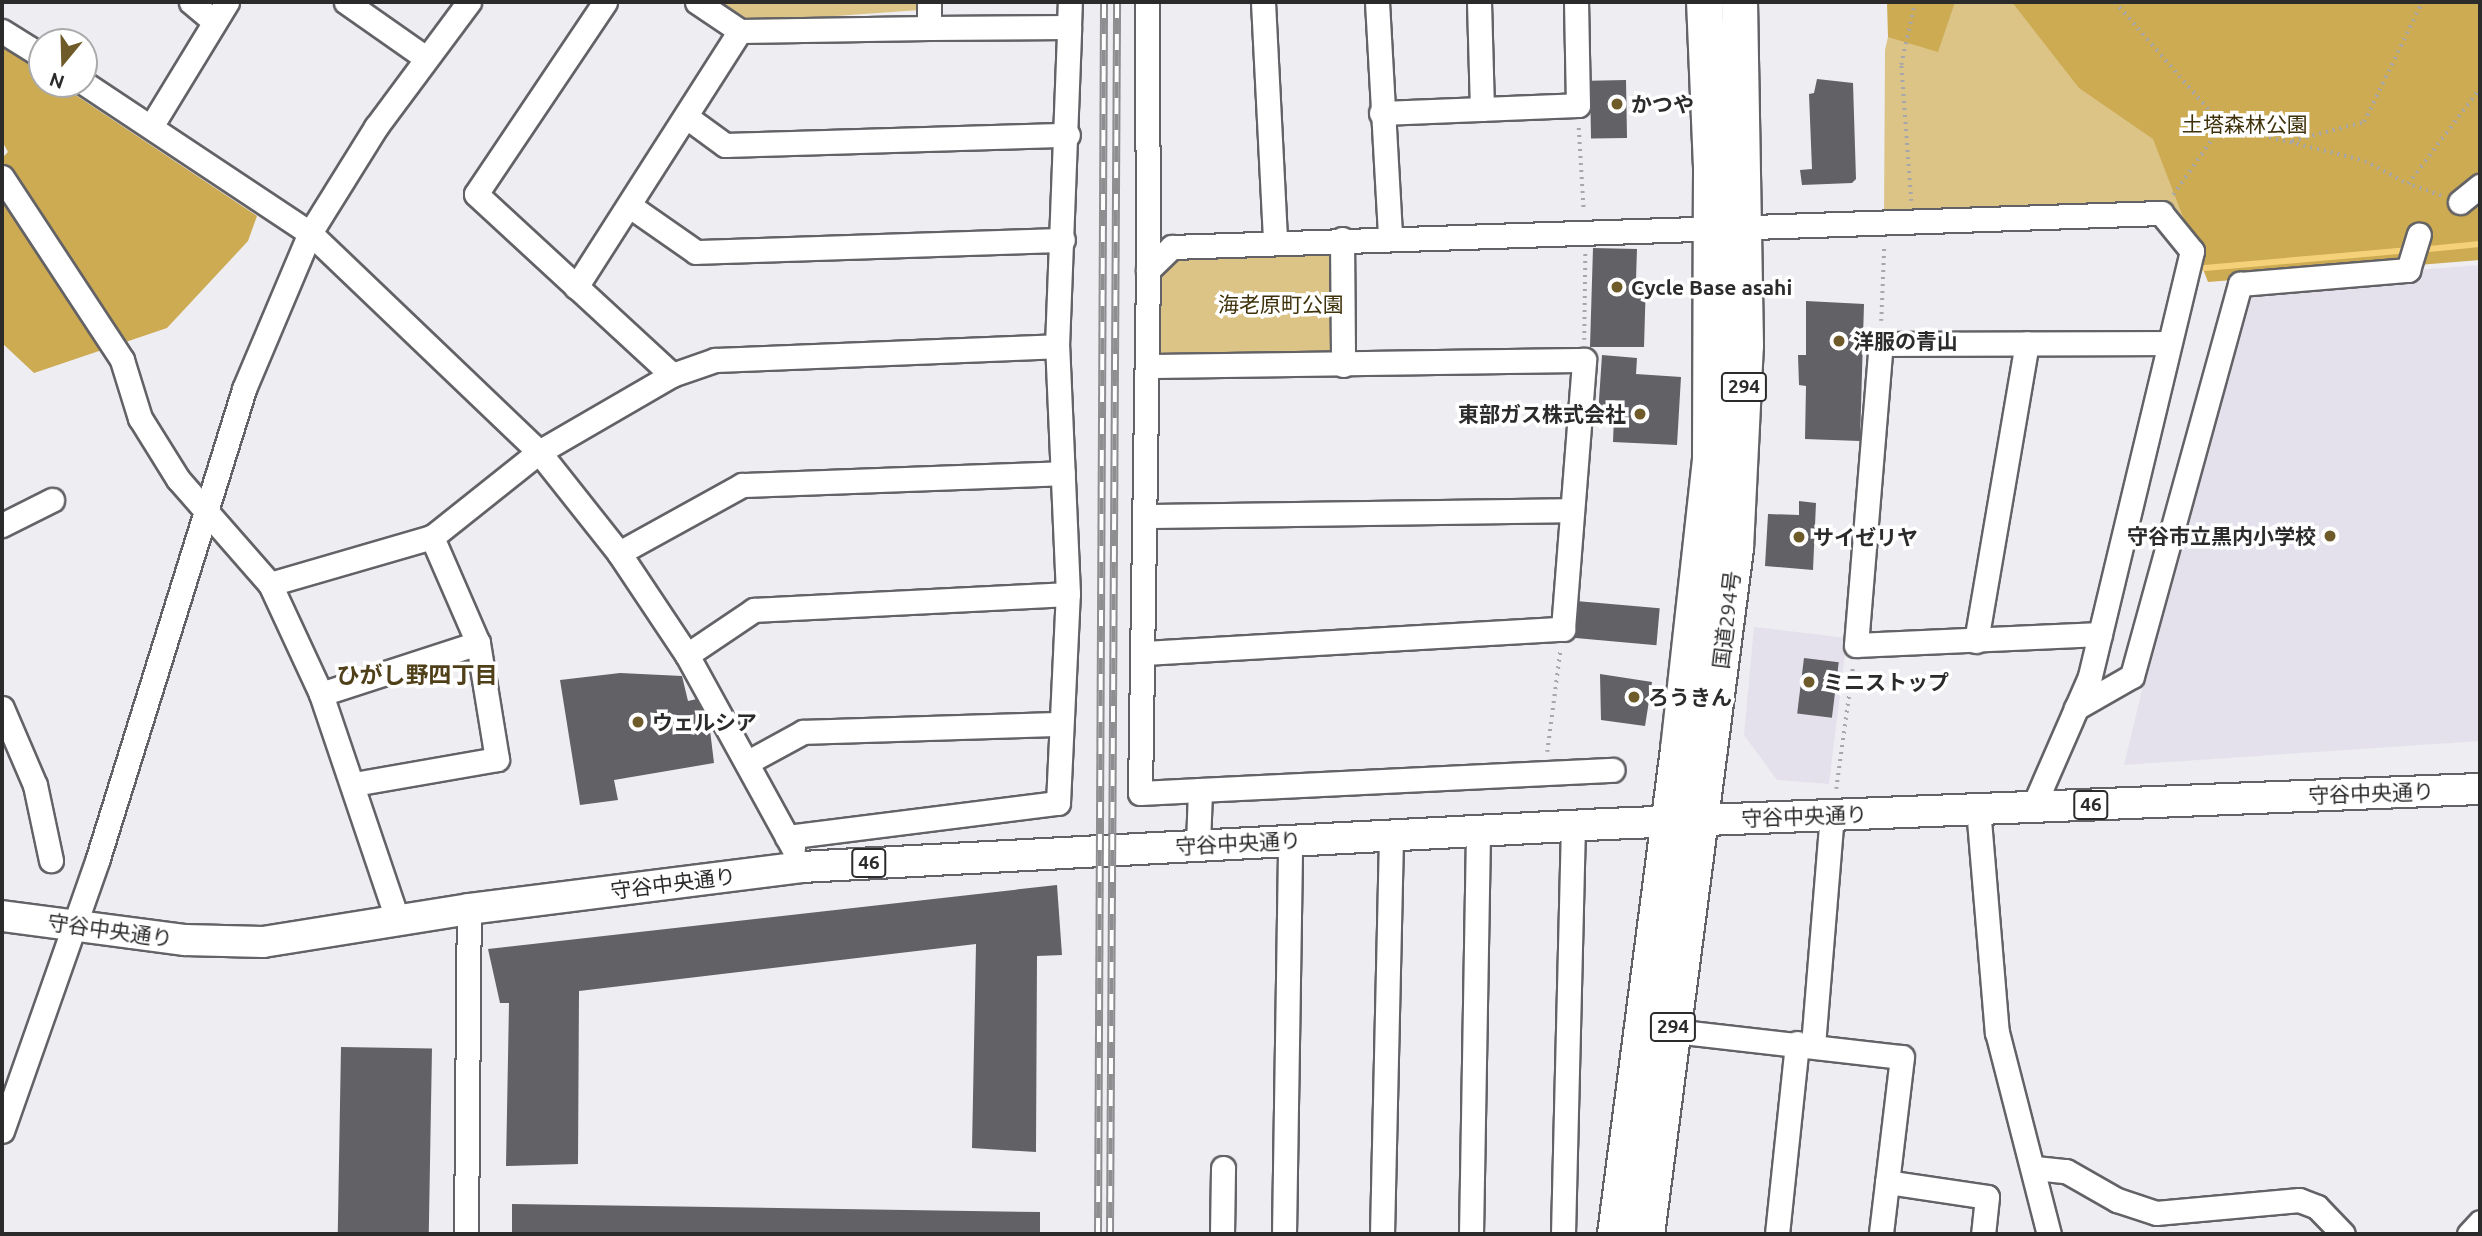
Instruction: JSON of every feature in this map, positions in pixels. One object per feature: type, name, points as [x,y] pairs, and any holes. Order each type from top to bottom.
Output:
[{"type":"highway","name":"国道294号","points":[[1646,1234],[1673,1031],[1710,457],[1711,228],[1704,2]]},
{"type":"highway","name":"国道294号","points":[[1615,1234],[1685,820],[1735,548],[1745,345],[1739,2]]},
{"type":"main road","name":"守谷中央通り","points":[[2,916],[185,940],[263,942],[469,909],[802,867],[1685,820],[2480,789]]},
{"type":"street","points":[[152,125],[220,11],[191,2]]},
{"type":"street","points":[[346,2],[426,58]]},
{"type":"street","points":[[2,1131],[74,926],[244,389],[310,233],[376,127],[469,2]]},
{"type":"street","points":[[605,2],[476,194],[672,375]]},
{"type":"street","points":[[697,2],[740,31],[1069,27]]},
{"type":"street","points":[[929,2],[929,28]]},
{"type":"street","points":[[787,837],[1059,803],[1060,724],[1068,594],[1057,346],[1068,135],[1070,2]]},
{"type":"street","points":[[1147,2],[1148,270],[1140,793],[1613,770]]},
{"type":"street","points":[[1263,2],[1275,243]]},
{"type":"street","points":[[1377,2],[1381,113],[1390,237]]},
{"type":"street","points":[[1479,2],[1482,109]]},
{"type":"street","points":[[1381,113],[1578,105],[1576,2]]},
{"type":"street","points":[[2,31],[28,47]]},
{"type":"street","points":[[576,287],[688,118],[740,31]]},
{"type":"street","points":[[98,92],[152,125],[310,233],[538,452],[619,553],[687,655],[748,761],[802,867]]},
{"type":"street","points":[[688,118],[725,145],[1068,135]]},
{"type":"street","points":[[2,177],[122,360],[140,418],[178,479],[270,584],[321,694],[354,784],[398,921]]},
{"type":"street","points":[[2460,202],[2480,186]]},
{"type":"street","points":[[630,206],[695,252],[1063,240]]},
{"type":"street","points":[[1148,270],[1172,247],[1884,220],[2161,213],[2192,251],[2100,634],[2076,708],[2033,807]]},
{"type":"street","points":[[2076,708],[2132,676],[2239,284],[2408,270],[2419,235]]},
{"type":"street","points":[[1342,239],[1343,365]]},
{"type":"street","points":[[1976,640],[2027,343]]},
{"type":"street","points":[[2100,634],[1856,645],[1881,344],[2169,343]]},
{"type":"street","points":[[270,584],[432,537],[538,452],[672,375],[715,360],[1057,346]]},
{"type":"street","points":[[1143,653],[1563,629],[1584,360],[1147,366]]},
{"type":"street","points":[[619,553],[743,485],[1063,473]]},
{"type":"street","points":[[2,525],[52,500]]},
{"type":"street","points":[[1144,516],[1572,510]]},
{"type":"street","points":[[354,784],[497,759],[478,643],[432,537]]},
{"type":"street","points":[[687,655],[754,610],[1068,594]]},
{"type":"street","points":[[321,694],[478,643]]},
{"type":"street","points":[[2,708],[35,785],[51,860]]},
{"type":"street","points":[[748,761],[803,732],[1060,724]]},
{"type":"street","points":[[1198,845],[1200,790]]},
{"type":"street","points":[[1978,808],[1997,1032],[2035,1168],[2049,1234]]},
{"type":"street","points":[[1777,1234],[1805,1044],[1832,815]]},
{"type":"street","points":[[1563,1234],[1573,827]]},
{"type":"street","points":[[1471,1234],[1478,830]]},
{"type":"street","points":[[1382,1234],[1391,835]]},
{"type":"street","points":[[1284,1234],[1290,840]]},
{"type":"street","points":[[466,1234],[469,909]]},
{"type":"street","points":[[1673,1031],[1902,1057],[1881,1234]]},
{"type":"street","points":[[1222,1234],[1223,1168]]},
{"type":"street","points":[[2035,1168],[2066,1171],[2117,1200],[2156,1213],[2299,1200],[2317,1207],[2343,1234]]},
{"type":"street","points":[[1887,1182],[1987,1197],[1983,1234]]},
{"type":"street","points":[[2469,1234],[2480,1222]]},
{"type":"path","points":[[1911,220],[1901,65],[1915,2]]},
{"type":"path","points":[[2115,2],[2222,125],[2365,161],[2408,184],[2460,202]]},
{"type":"path","points":[[2289,142],[2364,122],[2422,2]]},
{"type":"path","points":[[2408,184],[2480,88]]},
{"type":"path","points":[[1578,105],[1585,232],[1584,360]]},
{"type":"path","points":[[2161,213],[2222,125]]},
{"type":"path","points":[[1881,344],[1884,220]]},
{"type":"path","points":[[1544,773],[1563,629]]},
{"type":"path","points":[[1832,815],[1856,645]]},
{"type":"shaded area","name":"守谷市立黒内小学校","points":[[2480,265],[2480,741],[2124,765],[2240,284]]},
{"type":"shaded area","points":[[1754,627],[1847,638],[1829,784],[1777,780],[1744,735]]},
{"type":"green space","points":[[721,2],[919,2],[920,10],[752,22]]},
{"type":"green space","points":[[1887,2],[1955,2],[1938,52],[1888,37]]},
{"type":"green space","name":"土塔森林公園","points":[[1896,2],[2480,2],[2192,251],[2161,213],[1884,220],[1885,50]]},
{"type":"green space","name":"土塔森林公園","points":[[2012,2],[2480,2],[2480,260],[2208,282],[2153,139],[2079,88]]},
{"type":"green space","points":[[2,46],[28,64],[28,98],[80,98],[257,216],[248,241],[167,328],[34,373],[2,343],[2,158],[8,152],[2,141]]},
{"type":"green space","name":"海老原町公園","points":[[1342,239],[1343,365],[1147,366],[1148,270],[1172,247]]},
{"type":"building","points":[[1817,79],[1853,83],[1856,179],[1852,183],[1802,185],[1800,170],[1812,169],[1809,94],[1814,93]]},
{"type":"building","points":[[1626,80],[1627,138],[1591,139],[1590,81]]},
{"type":"building","points":[[1593,248],[1637,249],[1636,280],[1646,280],[1644,347],[1590,347]]},
{"type":"building","points":[[1806,301],[1864,304],[1860,441],[1805,439],[1806,386],[1799,385],[1798,355],[1806,355]]},
{"type":"building","points":[[1602,355],[1637,358],[1636,374],[1681,377],[1677,445],[1613,442],[1614,416],[1598,415]]},
{"type":"building","points":[[1799,501],[1816,503],[1813,570],[1765,566],[1768,514],[1799,515]]},
{"type":"building","points":[[1576,601],[1660,608],[1656,645],[1573,638]]},
{"type":"building","points":[[1804,658],[1839,662],[1832,718],[1797,714]]},
{"type":"building","name":"ウェルシア","points":[[620,673],[682,676],[688,701],[706,697],[714,763],[614,780],[618,800],[580,805],[560,680]]},
{"type":"building","points":[[1600,674],[1652,682],[1645,726],[1601,720]]},
{"type":"building","points":[[1057,885],[1062,955],[1037,956],[1036,1152],[972,1148],[976,944],[579,991],[578,1164],[506,1166],[509,1003],[500,1003],[488,949]]},
{"type":"building","points":[[341,1047],[432,1049],[429,1234],[338,1234]]},
{"type":"building","points":[[512,1204],[1040,1212],[1040,1234],[512,1234]]},
{"type":"waterway","points":[[2419,250],[2480,244]]},
{"type":"waterway","points":[[2193,269],[2409,250]]},
{"type":"railway","points":[[1098,1234],[1104,2]]},
{"type":"railway","points":[[1110,1234],[1117,2]]},
{"type":"place","name":"かつや","points":[[1617,104]]},
{"type":"place","name":"Cycle Base asahi","points":[[1617,287]]},
{"type":"place","name":"洋服の青山","points":[[1839,341]]},
{"type":"place","name":"東部ガス株式会社","points":[[1640,414]]},
{"type":"place","name":"守谷市立黒内小学校","points":[[2330,536]]},
{"type":"place","name":"サイゼリヤ","points":[[1799,537]]},
{"type":"place","name":"ミニストップ","points":[[1809,682]]},
{"type":"place","name":"ろうきん","points":[[1634,697]]},
{"type":"place","name":"ウェルシア","points":[[638,722]]},
{"type":"district","name":"ひがし野四丁目","points":[[417,675]]}]
